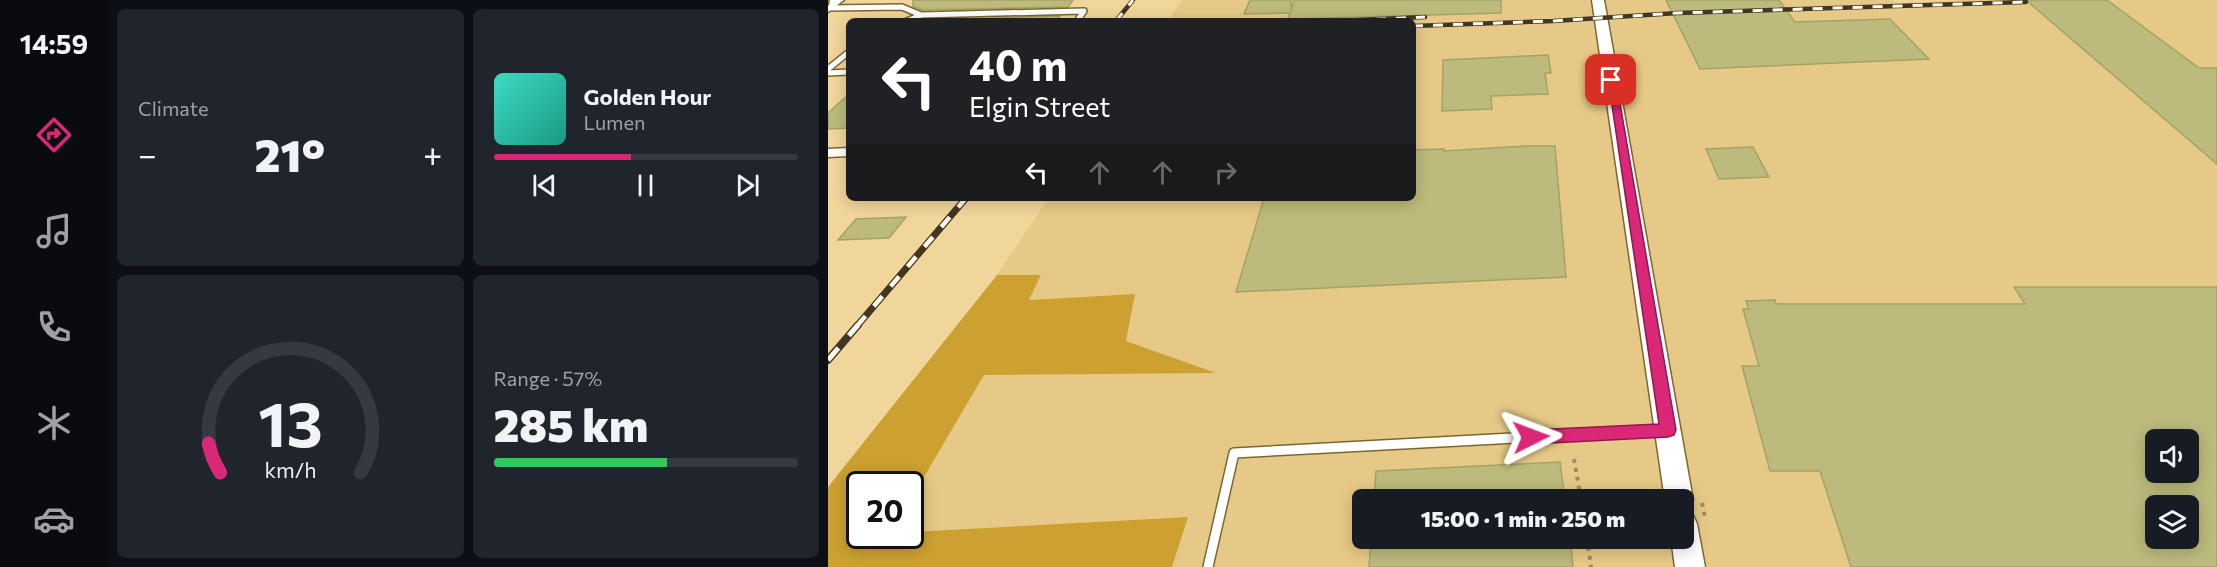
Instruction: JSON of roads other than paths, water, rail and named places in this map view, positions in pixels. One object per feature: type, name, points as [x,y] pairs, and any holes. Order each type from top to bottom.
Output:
[{"type":"main road","points":[[828,8],[838,0]]},
{"type":"main road","points":[[1598,0],[1677,489]]},
{"type":"main road","points":[[1687,549],[1690,567]]},
{"type":"street","points":[[828,153],[846,152]]},
{"type":"lane","points":[[828,8],[902,7],[921,15]]},
{"type":"lane","points":[[914,18],[921,15],[1084,11],[1079,18]]},
{"type":"lane","points":[[828,71],[846,55]]},
{"type":"lane","points":[[828,71],[846,72]]},
{"type":"lane","points":[[1208,567],[1234,453],[1668,430]]},
{"type":"railway","points":[[1118,18],[1133,0]]},
{"type":"railway","points":[[1416,26],[1553,21],[1678,13],[2026,2]]},
{"type":"railway","points":[[1403,18],[1425,17]]},
{"type":"railway","points":[[857,326],[963,201]]},
{"type":"railway","points":[[828,360],[858,325]]}]
